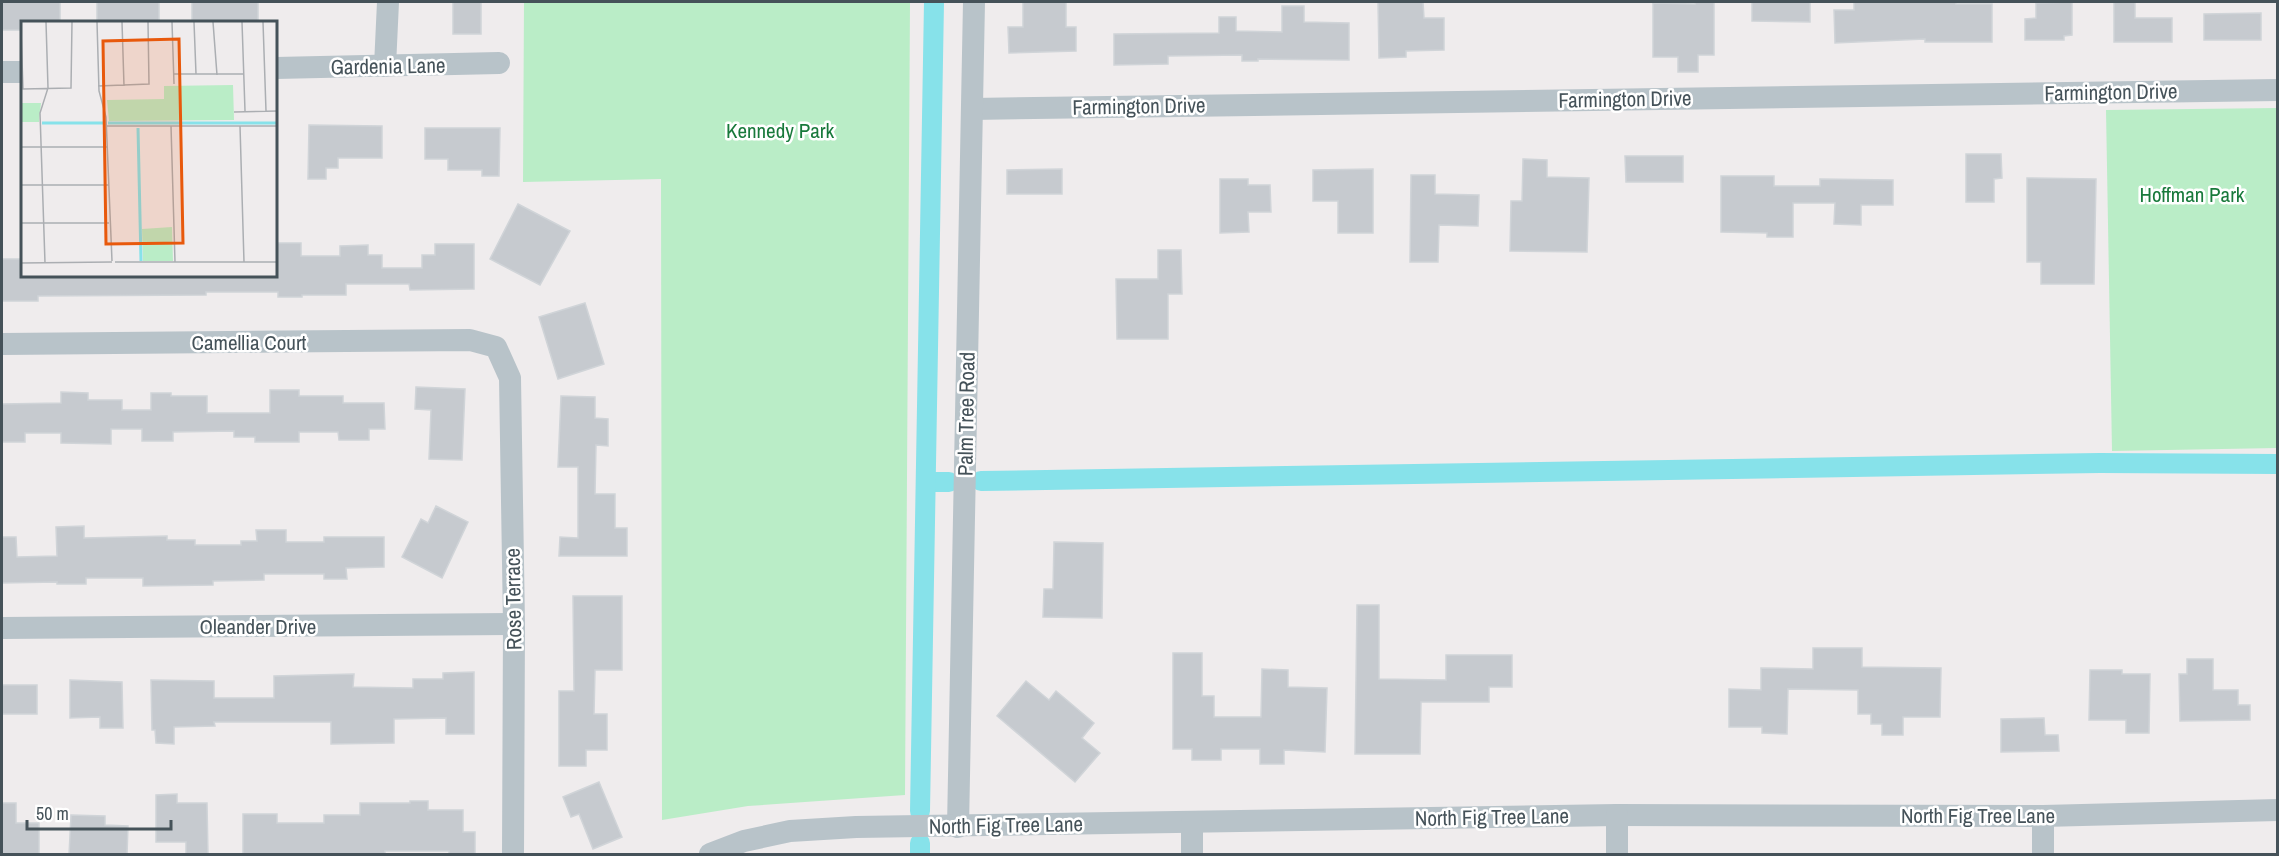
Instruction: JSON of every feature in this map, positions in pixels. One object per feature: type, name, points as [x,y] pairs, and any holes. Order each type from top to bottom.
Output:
[{"type":"street","points":[[386,66],[388,2]]},
{"type":"street","name":"Palm Tree Road","points":[[958,827],[974,2]]},
{"type":"street","name":"Gardenia Lane","points":[[278,68],[499,63]]},
{"type":"street","points":[[2,72],[21,72]]},
{"type":"street","name":"Farmington Drive","points":[[972,109],[2277,90]]},
{"type":"street","name":"Camellia Court","points":[[2,344],[470,340],[496,347]]},
{"type":"street","name":"Rose Terrace","points":[[496,347],[510,378],[514,624],[513,855]]},
{"type":"street","name":"Oleander Drive","points":[[2,628],[514,624]]},
{"type":"street","name":"North Fig Tree Lane","points":[[710,855],[744,841],[790,831],[856,827],[1617,815],[2043,816],[2277,810]]},
{"type":"street","points":[[1617,815],[1617,855]]},
{"type":"street","points":[[2043,816],[2043,855]]},
{"type":"street","points":[[1192,823],[1192,855]]},
{"type":"green space","name":"Kennedy Park","points":[[524,2],[910,2],[905,795],[748,806],[662,820],[661,179],[523,182]]},
{"type":"green space","name":"Hoffman Park","points":[[2277,108],[2277,448],[2112,451],[2106,110]]},
{"type":"building","points":[[2,2],[60,2],[60,21],[21,21],[20,30],[2,30]]},
{"type":"building","points":[[97,2],[159,2],[159,21],[97,21]]},
{"type":"building","points":[[192,2],[258,2],[258,21],[192,21]]},
{"type":"building","points":[[453,2],[481,2],[481,34],[453,34]]},
{"type":"building","points":[[1023,2],[1066,2],[1066,27],[1076,27],[1076,51],[1009,53],[1008,27],[1023,27]]},
{"type":"building","points":[[1378,2],[1423,2],[1424,18],[1444,18],[1444,50],[1406,51],[1406,57],[1379,58]]},
{"type":"building","points":[[1695,2],[1714,2],[1714,55],[1698,55],[1698,72],[1678,72],[1678,57],[1653,57],[1653,3],[1695,4]]},
{"type":"building","points":[[1752,2],[1810,2],[1810,22],[1752,21]]},
{"type":"building","points":[[1854,2],[1992,4],[1992,42],[1925,42],[1925,39],[1835,43],[1834,10],[1854,10]]},
{"type":"building","points":[[2072,2],[2072,35],[2064,36],[2064,40],[2025,40],[2025,19],[2036,18],[2036,3]]},
{"type":"building","points":[[2114,2],[2135,2],[2135,18],[2172,18],[2172,42],[2114,42]]},
{"type":"building","points":[[1282,6],[1304,6],[1304,22],[1349,23],[1349,60],[1258,59],[1258,61],[1242,61],[1242,55],[1168,56],[1168,64],[1114,65],[1114,34],[1219,33],[1219,17],[1236,17],[1236,31],[1282,32]]},
{"type":"building","points":[[2261,13],[2261,40],[2204,40],[2204,14]]},
{"type":"building","points":[[309,125],[382,126],[382,158],[338,158],[338,168],[326,168],[326,179],[308,179]]},
{"type":"building","points":[[425,128],[500,128],[499,176],[482,176],[482,170],[448,170],[448,159],[425,159]]},
{"type":"building","points":[[1966,154],[2001,154],[2002,178],[1994,179],[1994,202],[1966,202]]},
{"type":"building","points":[[1625,156],[1683,156],[1683,182],[1626,182]]},
{"type":"building","points":[[1523,159],[1547,160],[1547,177],[1589,178],[1587,252],[1510,251],[1511,201],[1522,201]]},
{"type":"building","points":[[1062,169],[1062,194],[1007,194],[1007,170]]},
{"type":"building","points":[[1373,169],[1373,233],[1338,233],[1338,201],[1313,201],[1313,170]]},
{"type":"building","points":[[1411,175],[1435,175],[1435,194],[1479,195],[1478,226],[1439,225],[1438,262],[1410,262]]},
{"type":"building","points":[[1721,176],[1774,176],[1774,186],[1820,186],[1820,179],[1893,180],[1893,205],[1861,205],[1861,225],[1834,224],[1835,203],[1793,203],[1793,237],[1767,237],[1767,233],[1721,232]]},
{"type":"building","points":[[2027,178],[2096,179],[2094,284],[2041,284],[2041,262],[2027,262]]},
{"type":"building","points":[[1220,179],[1248,179],[1248,185],[1270,185],[1271,212],[1248,212],[1249,232],[1220,233]]},
{"type":"building","points":[[518,204],[570,231],[540,285],[490,259]]},
{"type":"building","points":[[278,243],[301,243],[301,256],[340,256],[340,246],[368,245],[368,255],[382,255],[382,268],[422,268],[422,255],[435,255],[435,244],[474,244],[474,289],[410,290],[409,284],[346,284],[346,295],[278,297],[278,292],[206,292],[206,295],[38,296],[38,301],[2,301],[2,259],[20,259],[21,278],[278,278]]},
{"type":"building","points":[[1158,250],[1181,250],[1182,294],[1168,294],[1168,339],[1117,339],[1116,279],[1158,279]]},
{"type":"building","points":[[585,303],[604,364],[558,379],[539,317]]},
{"type":"building","points":[[416,387],[465,389],[462,460],[429,459],[431,410],[415,409]]},
{"type":"building","points":[[270,390],[299,390],[299,396],[343,396],[343,403],[384,403],[385,429],[369,429],[369,440],[339,440],[338,432],[299,432],[299,442],[255,442],[255,437],[234,437],[234,431],[173,432],[173,441],[142,441],[142,429],[111,429],[111,444],[61,443],[61,433],[25,433],[25,442],[2,442],[2,404],[61,403],[61,392],[88,393],[88,400],[122,400],[122,410],[151,410],[151,393],[171,393],[171,396],[207,396],[207,413],[270,413]]},
{"type":"building","points":[[561,396],[595,397],[595,418],[608,419],[608,446],[596,445],[595,494],[615,494],[615,528],[627,528],[627,556],[559,556],[560,537],[578,538],[578,467],[558,467]]},
{"type":"building","points":[[436,506],[468,522],[442,578],[402,557],[421,519],[428,523]]},
{"type":"building","points":[[84,526],[84,538],[167,536],[167,540],[195,540],[195,545],[241,545],[241,541],[257,541],[256,530],[286,530],[286,542],[324,542],[324,537],[384,537],[384,567],[346,568],[347,579],[324,579],[324,574],[264,574],[264,580],[213,581],[213,585],[143,586],[143,578],[86,578],[86,584],[2,583],[2,537],[16,537],[17,557],[57,556],[56,527]]},
{"type":"building","points":[[1054,542],[1103,543],[1102,618],[1043,617],[1044,589],[1053,589]]},
{"type":"building","points":[[573,596],[622,596],[622,670],[595,670],[594,714],[607,714],[607,750],[586,750],[586,766],[559,766],[559,691],[574,691]]},
{"type":"building","points":[[1357,605],[1379,605],[1379,679],[1446,680],[1446,655],[1512,655],[1512,687],[1489,687],[1489,702],[1421,702],[1420,754],[1355,754]]},
{"type":"building","points":[[1813,648],[1862,648],[1862,667],[1941,668],[1940,717],[1903,717],[1903,735],[1882,735],[1882,724],[1871,724],[1871,714],[1858,714],[1858,690],[1788,689],[1787,734],[1762,733],[1762,727],[1729,727],[1729,689],[1761,690],[1761,668],[1813,669]]},
{"type":"building","points":[[1173,653],[1202,653],[1202,696],[1214,696],[1214,717],[1261,717],[1262,669],[1288,670],[1288,687],[1327,688],[1325,752],[1284,750],[1284,764],[1260,764],[1260,749],[1221,749],[1221,760],[1192,760],[1192,749],[1173,749]]},
{"type":"building","points":[[2187,659],[2213,659],[2213,690],[2238,690],[2238,705],[2250,705],[2250,720],[2180,721],[2179,674],[2187,674]]},
{"type":"building","points":[[2090,670],[2122,670],[2122,674],[2150,674],[2149,733],[2126,733],[2126,720],[2089,720]]},
{"type":"building","points":[[474,672],[474,734],[446,734],[446,718],[394,719],[394,743],[331,744],[331,722],[214,722],[215,726],[174,727],[174,744],[156,743],[155,730],[152,730],[151,680],[214,681],[214,698],[274,698],[274,676],[354,674],[353,687],[413,688],[413,679],[443,679],[443,673]]},
{"type":"building","points":[[70,680],[122,682],[123,728],[100,728],[100,717],[70,718]]},
{"type":"building","points":[[1026,681],[1049,700],[1056,691],[1094,723],[1082,738],[1100,753],[1075,782],[997,716]]},
{"type":"building","points":[[2,685],[37,685],[37,714],[2,714]]},
{"type":"building","points":[[2044,718],[2045,735],[2058,735],[2059,751],[2001,752],[2001,719]]},
{"type":"building","points":[[599,782],[622,837],[593,849],[579,814],[571,817],[563,797]]},
{"type":"building","points":[[177,794],[177,803],[207,803],[208,855],[186,855],[186,842],[156,842],[156,795]]},
{"type":"building","points":[[410,801],[428,801],[428,810],[463,810],[463,832],[475,832],[475,855],[449,855],[449,851],[385,851],[385,855],[243,855],[243,814],[277,814],[277,823],[324,823],[324,815],[360,815],[360,803],[410,803]]},
{"type":"building","points":[[2,803],[16,803],[16,823],[39,823],[39,855],[2,855]]},
{"type":"building","points":[[71,815],[105,816],[105,825],[128,826],[127,855],[69,855]]},
{"type":"waterway","points":[[920,811],[934,2]]},
{"type":"waterway","points":[[981,481],[2100,463],[2278,464]]},
{"type":"waterway","points":[[927,482],[949,482]]},
{"type":"waterway","points":[[920,843],[920,854]]}]
